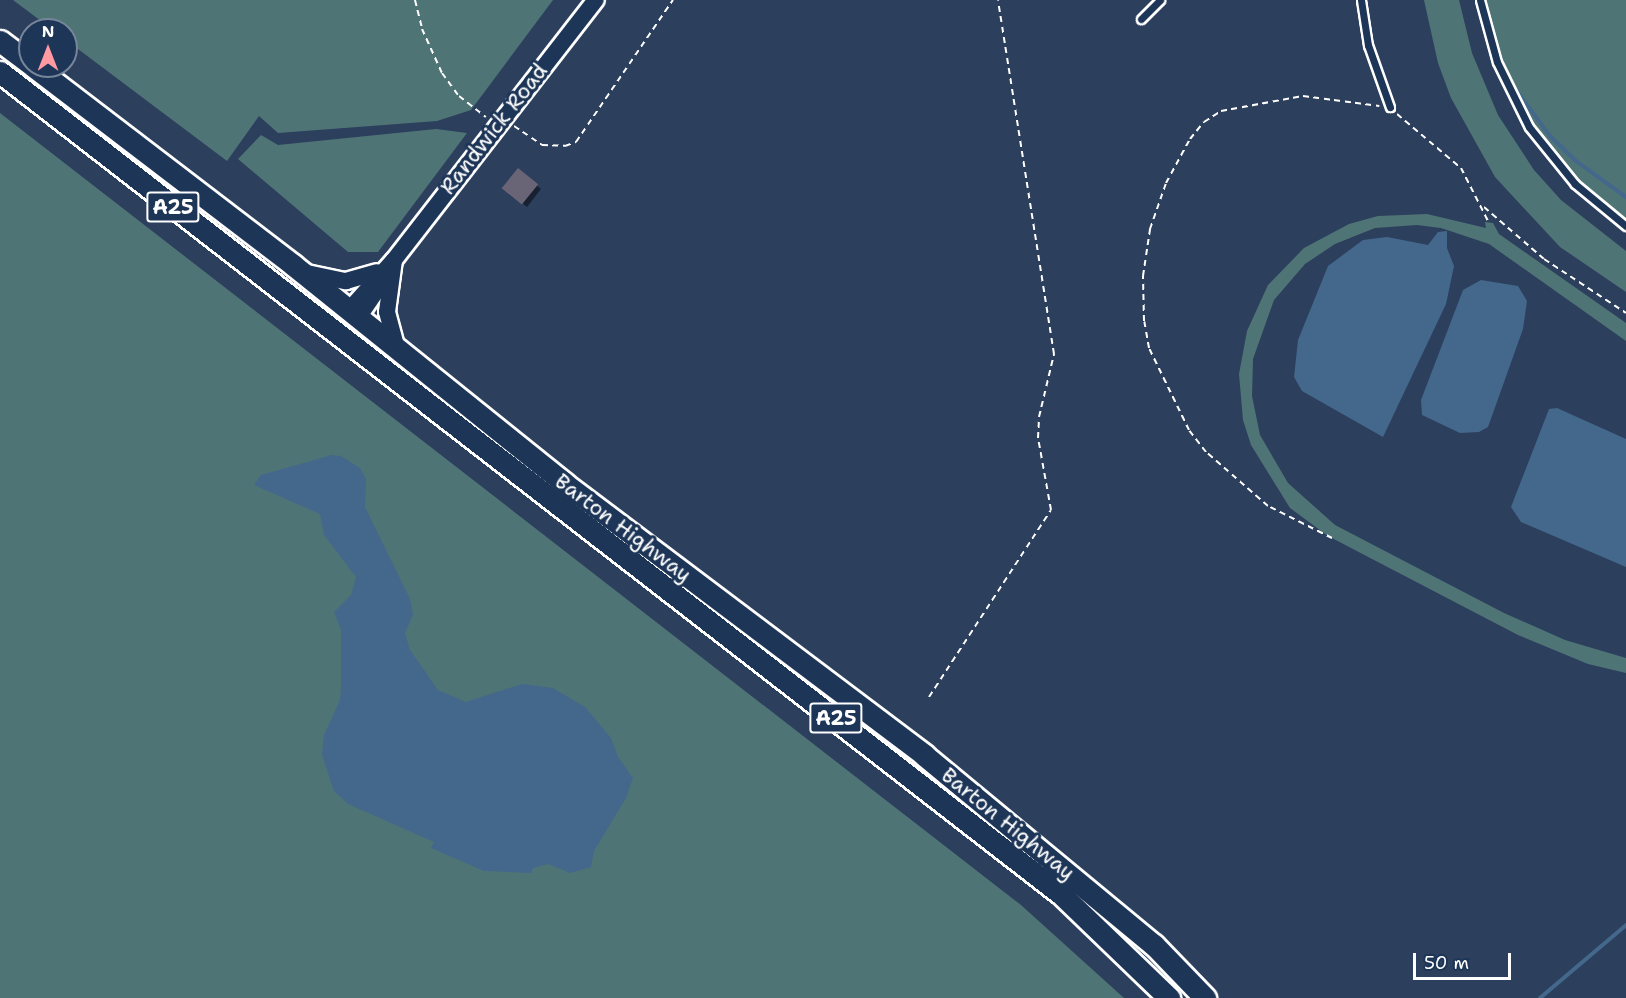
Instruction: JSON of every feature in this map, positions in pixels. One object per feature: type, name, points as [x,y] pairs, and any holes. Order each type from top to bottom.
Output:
[{"type":"highway","name":"Barton Highway","points":[[0,40],[18,55]]},
{"type":"highway","name":"Barton Highway","points":[[0,72],[1062,894],[1169,998]]},
{"type":"highway","name":"Barton Highway","points":[[48,78],[293,265],[574,491],[924,755],[1154,945],[1205,998]]},
{"type":"highway","name":"Randwick Road","points":[[339,333],[354,314]]},
{"type":"street","name":"Randwick Road","points":[[354,314],[497,125],[596,0]]},
{"type":"street","points":[[293,265],[318,278],[346,281],[374,274],[394,260]]},
{"type":"street","points":[[394,260],[387,312],[400,353]]},
{"type":"lane","points":[[1141,19],[1160,0]]},
{"type":"lane","points":[[1361,0],[1368,45],[1390,107]]},
{"type":"lane","points":[[1480,0],[1497,62],[1529,127],[1575,184],[1626,226]]},
{"type":"path","points":[[415,0],[422,29],[450,85],[497,125]]},
{"type":"path","points":[[527,134],[542,145],[565,146],[576,142],[673,0]]},
{"type":"path","points":[[929,697],[1051,510],[1038,438],[1054,354],[998,0]]},
{"type":"path","points":[[1332,538],[1268,506],[1206,452],[1189,430],[1149,348],[1142,299],[1145,264],[1150,229],[1166,183],[1190,139],[1204,122],[1221,111],[1304,96],[1390,107],[1461,168],[1482,205],[1489,223]]},
{"type":"path","points":[[1482,205],[1544,259],[1626,313]]},
{"type":"green space","points":[[13,0],[553,0],[471,110],[437,121],[278,133],[259,116],[227,161],[78,49],[78,18],[37,18]]},
{"type":"green space","points":[[1424,0],[1459,0],[1472,53],[1498,115],[1534,170],[1561,200],[1626,251],[1626,292],[1560,247],[1495,177],[1451,98],[1438,63]]},
{"type":"green space","points":[[1484,0],[1626,0],[1626,222],[1578,182],[1533,127],[1514,94],[1499,57]]},
{"type":"green space","points":[[0,113],[1021,905],[1124,998],[0,998]]},
{"type":"green space","points":[[436,129],[467,133],[378,252],[348,252],[238,159],[261,135],[278,145]]},
{"type":"green space","points":[[1427,214],[1486,228],[1485,222],[1493,223],[1499,234],[1626,323],[1626,341],[1489,244],[1441,228],[1417,225],[1375,228],[1335,244],[1305,264],[1274,300],[1253,359],[1252,396],[1260,435],[1288,483],[1335,525],[1504,613],[1565,640],[1626,658],[1626,673],[1588,664],[1518,635],[1328,536],[1290,508],[1251,445],[1243,420],[1239,374],[1247,331],[1268,285],[1304,248],[1349,224],[1378,216]]},
{"type":"water","points":[[1447,231],[1447,248],[1454,266],[1446,304],[1383,437],[1302,391],[1294,377],[1298,340],[1328,266],[1363,240],[1387,237],[1428,245],[1438,232]]},
{"type":"water","points":[[1481,280],[1518,286],[1527,301],[1523,329],[1488,427],[1479,432],[1460,433],[1422,415],[1421,400],[1463,290]]},
{"type":"water","points":[[1557,408],[1626,439],[1626,567],[1521,522],[1511,507],[1549,409]]},
{"type":"water","points":[[332,455],[341,456],[360,468],[366,479],[365,507],[410,599],[413,615],[405,633],[410,650],[438,690],[466,702],[522,684],[553,688],[585,707],[611,738],[618,757],[633,778],[626,798],[594,851],[591,867],[570,873],[548,864],[533,868],[531,873],[484,871],[431,848],[434,842],[348,804],[334,791],[322,755],[324,735],[340,700],[341,630],[334,612],[351,595],[356,577],[324,535],[320,514],[254,485],[261,475]]},
{"type":"building","points":[[518,168],[538,184],[522,205],[502,188]]},
{"type":"waterway","points":[[1516,90],[1550,136],[1576,161],[1626,197]]},
{"type":"waterway","points":[[1540,998],[1626,925]]}]
